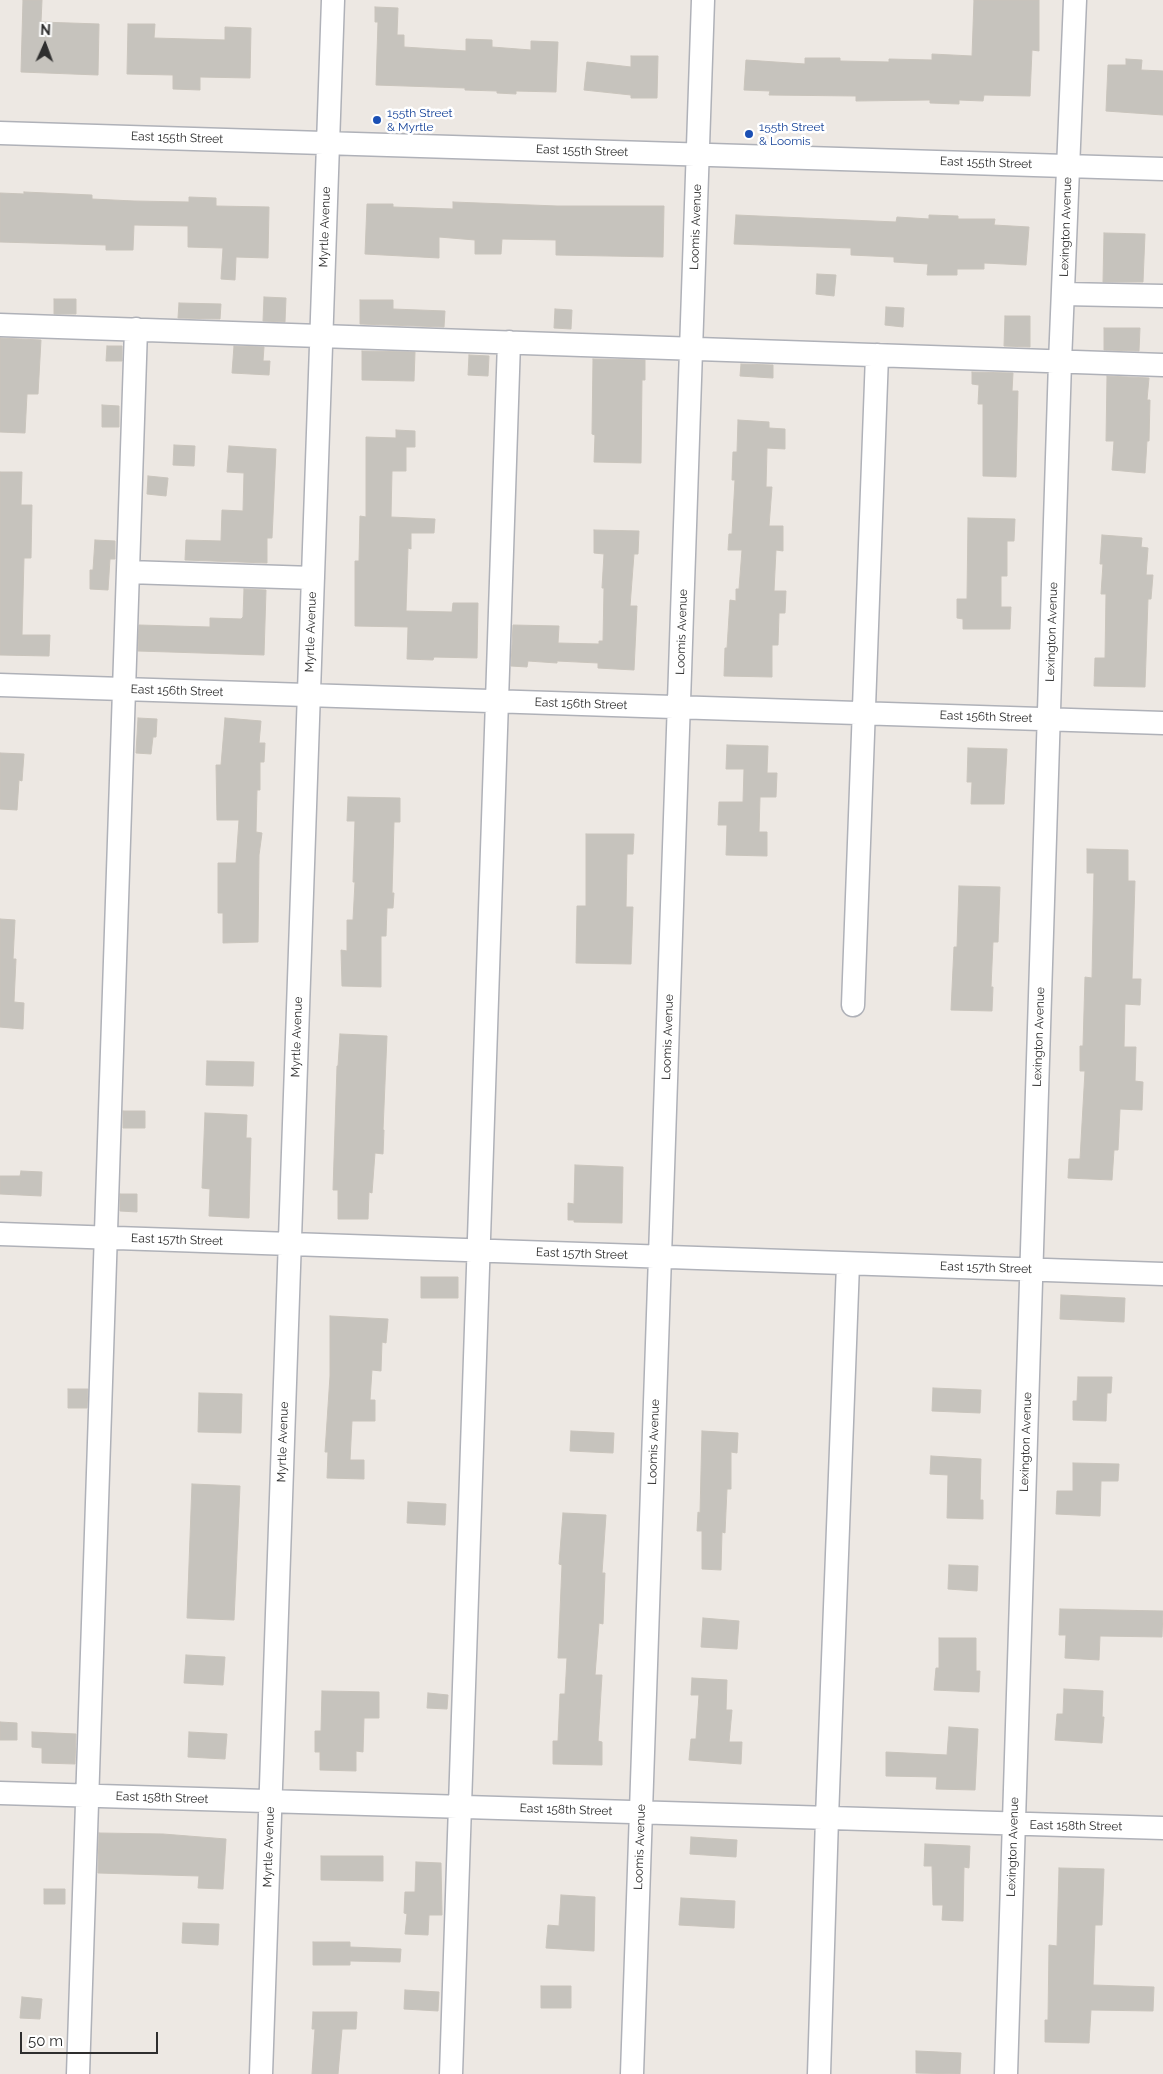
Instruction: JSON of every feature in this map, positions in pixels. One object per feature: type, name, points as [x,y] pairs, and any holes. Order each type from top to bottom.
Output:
[{"type":"street","name":"Myrtle Avenue","points":[[261,2074],[333,0]]},
{"type":"street","name":"Loomis Avenue","points":[[632,2074],[703,0]]},
{"type":"street","name":"Lexington Avenue","points":[[1006,2074],[1060,362],[1075,0]]},
{"type":"street","name":"East 155th Street","points":[[0,133],[1163,169]]},
{"type":"street","points":[[1063,294],[1163,296]]},
{"type":"street","points":[[0,325],[1163,365]]},
{"type":"street","points":[[78,2074],[136,329]]},
{"type":"street","points":[[451,2074],[509,342]]},
{"type":"street","points":[[853,1004],[877,355]]},
{"type":"street","points":[[128,572],[313,578]]},
{"type":"street","name":"East 156th Street","points":[[0,685],[1163,723]]},
{"type":"street","name":"East 157th Street","points":[[0,1234],[1163,1274]]},
{"type":"street","points":[[819,2074],[848,1264]]},
{"type":"street","name":"East 158th Street","points":[[0,1793],[1163,1828]]},
{"type":"building","points":[[23,0],[42,0],[41,22],[99,24],[98,75],[21,72]]},
{"type":"building","points":[[974,0],[1039,0],[1039,51],[1032,50],[1030,96],[984,95],[983,101],[959,100],[959,104],[930,103],[930,100],[856,101],[856,96],[769,95],[770,91],[744,90],[746,60],[805,64],[805,58],[840,58],[840,61],[889,62],[889,59],[932,60],[932,54],[972,56]]},
{"type":"building","points":[[375,7],[398,8],[397,35],[404,35],[404,47],[466,51],[466,39],[492,40],[492,47],[531,50],[531,41],[558,42],[556,92],[516,91],[516,94],[497,93],[497,91],[465,90],[465,88],[376,85],[378,22],[375,22]]},
{"type":"building","points":[[128,24],[155,24],[154,38],[225,40],[225,27],[251,28],[250,78],[200,77],[200,90],[173,89],[173,75],[127,74]]},
{"type":"building","points":[[631,56],[658,56],[657,98],[631,98],[631,95],[584,90],[587,62],[631,67]]},
{"type":"building","points":[[1126,59],[1142,60],[1141,70],[1163,71],[1163,115],[1106,111],[1108,65],[1126,65]]},
{"type":"building","points":[[24,192],[92,195],[92,199],[134,201],[189,202],[189,197],[216,198],[216,206],[269,207],[268,258],[236,257],[235,280],[221,279],[223,248],[188,247],[188,226],[134,225],[133,250],[106,250],[106,245],[0,242],[0,193],[24,194]]},
{"type":"building","points":[[453,202],[557,206],[664,206],[663,257],[556,255],[556,240],[502,239],[501,254],[475,254],[475,240],[439,237],[439,258],[365,254],[367,204],[393,204],[393,207],[453,209]]},
{"type":"building","points":[[736,215],[896,222],[897,217],[929,219],[929,215],[958,216],[958,219],[995,219],[994,225],[1029,227],[1026,265],[984,263],[984,269],[957,269],[957,275],[927,275],[928,264],[894,262],[894,257],[851,255],[851,248],[734,244]]},
{"type":"building","points":[[1104,233],[1145,234],[1143,282],[1103,282]]},
{"type":"building","points":[[817,274],[836,275],[834,296],[816,294]]},
{"type":"building","points":[[264,297],[286,298],[285,322],[263,321]]},
{"type":"building","points":[[54,299],[76,299],[76,314],[54,314]]},
{"type":"building","points":[[360,300],[393,300],[393,309],[445,311],[444,327],[360,324]]},
{"type":"building","points":[[179,303],[221,304],[220,319],[178,318]]},
{"type":"building","points":[[886,307],[904,308],[903,327],[885,325]]},
{"type":"building","points":[[555,309],[572,310],[571,329],[554,328]]},
{"type":"building","points":[[1005,316],[1030,316],[1030,347],[1004,346]]},
{"type":"building","points":[[1104,328],[1140,328],[1139,351],[1104,350]]},
{"type":"building","points":[[0,338],[41,340],[38,394],[27,394],[25,433],[0,432]]},
{"type":"building","points":[[107,346],[122,346],[122,361],[106,361]]},
{"type":"building","points":[[234,346],[264,347],[263,361],[270,361],[269,375],[232,373]]},
{"type":"building","points":[[362,351],[415,352],[414,381],[362,380]]},
{"type":"building","points":[[469,355],[489,356],[488,376],[468,375]]},
{"type":"building","points":[[593,359],[645,360],[645,380],[642,380],[641,463],[594,462],[595,435],[592,434]]},
{"type":"building","points":[[741,364],[773,365],[773,378],[740,376]]},
{"type":"building","points":[[972,372],[1013,373],[1012,391],[1018,391],[1016,477],[983,476],[983,404],[978,404],[979,385],[972,384]]},
{"type":"building","points":[[1107,376],[1149,378],[1147,400],[1150,400],[1149,441],[1147,441],[1145,473],[1112,470],[1114,441],[1106,441]]},
{"type":"building","points":[[102,405],[119,406],[119,427],[102,427]]},
{"type":"building","points":[[738,420],[769,422],[769,428],[785,429],[785,449],[767,448],[766,487],[772,487],[769,526],[783,526],[783,551],[776,550],[774,591],[786,591],[785,613],[779,613],[778,645],[772,645],[772,677],[724,676],[730,600],[736,601],[736,589],[739,589],[742,550],[728,550],[729,534],[732,534],[735,480],[732,480],[733,452],[737,452]]},
{"type":"building","points":[[396,430],[415,431],[415,447],[406,447],[406,471],[392,471],[391,517],[435,519],[434,533],[411,533],[411,549],[408,548],[406,611],[452,612],[453,603],[478,603],[477,658],[434,657],[433,660],[407,659],[408,627],[355,626],[355,561],[359,561],[360,516],[366,517],[366,437],[396,438]]},
{"type":"building","points":[[174,445],[195,446],[194,466],[173,465]]},
{"type":"building","points":[[229,446],[276,449],[272,538],[267,538],[267,563],[185,560],[186,540],[221,541],[222,510],[243,511],[244,473],[227,472]]},
{"type":"building","points":[[0,472],[22,472],[21,505],[32,505],[31,558],[24,558],[22,635],[50,635],[49,656],[0,655]]},
{"type":"building","points":[[148,476],[168,478],[166,496],[147,494]]},
{"type":"building","points":[[968,518],[1015,519],[1014,541],[1007,541],[1007,576],[1001,576],[1001,607],[1011,607],[1010,629],[963,629],[963,619],[957,618],[957,599],[967,599]]},
{"type":"building","points":[[594,530],[639,531],[638,554],[634,554],[630,606],[637,606],[634,670],[598,668],[598,663],[557,661],[557,663],[528,661],[527,667],[511,666],[513,625],[559,626],[558,643],[599,644],[599,641],[603,641],[604,588],[602,588],[604,554],[594,553]]},
{"type":"building","points":[[1102,535],[1142,538],[1141,547],[1148,548],[1146,575],[1153,575],[1151,599],[1148,599],[1145,687],[1094,686],[1095,658],[1105,658],[1106,594],[1101,594],[1103,564],[1100,564]]},
{"type":"building","points":[[95,540],[115,541],[115,559],[110,559],[108,590],[90,589],[90,570],[93,570]]},
{"type":"building","points":[[244,589],[266,590],[264,655],[138,651],[139,625],[210,627],[210,618],[241,619],[243,617]]},
{"type":"building","points":[[138,718],[157,719],[156,737],[153,737],[151,754],[136,753]]},
{"type":"building","points":[[225,718],[261,721],[259,743],[265,743],[264,762],[260,762],[260,790],[257,790],[256,832],[262,833],[259,855],[258,942],[223,943],[223,913],[218,913],[218,863],[236,863],[239,820],[217,820],[216,765],[221,765]]},
{"type":"building","points":[[727,745],[768,746],[767,773],[777,773],[776,797],[760,797],[759,832],[767,832],[767,856],[726,855],[727,825],[718,825],[719,802],[743,802],[744,769],[726,769]]},
{"type":"building","points":[[968,748],[1007,749],[1004,804],[971,804],[972,782],[967,782]]},
{"type":"building","points":[[0,753],[24,754],[22,781],[19,780],[17,810],[0,809]]},
{"type":"building","points":[[348,797],[400,798],[400,822],[394,822],[393,908],[387,908],[386,936],[381,936],[381,987],[342,986],[341,950],[347,951],[347,920],[353,920],[355,882],[353,882],[355,821],[347,821]]},
{"type":"building","points":[[586,834],[634,834],[633,854],[627,854],[626,907],[633,907],[631,964],[576,963],[577,906],[586,906]]},
{"type":"building","points":[[1087,849],[1128,850],[1128,881],[1135,881],[1132,979],[1141,979],[1140,1005],[1125,1004],[1124,1047],[1136,1047],[1135,1081],[1143,1082],[1142,1110],[1120,1109],[1118,1150],[1114,1150],[1112,1180],[1068,1178],[1069,1159],[1080,1159],[1085,1071],[1080,1071],[1080,1046],[1083,1046],[1085,977],[1092,978],[1094,873],[1087,873]]},
{"type":"building","points":[[959,886],[1000,887],[998,942],[993,942],[992,1011],[951,1010],[954,947],[957,947]]},
{"type":"building","points":[[0,919],[15,920],[13,959],[16,959],[14,1002],[24,1003],[23,1029],[0,1027]]},
{"type":"building","points":[[340,1034],[387,1036],[383,1154],[375,1153],[372,1193],[369,1192],[368,1219],[338,1219],[338,1190],[333,1190],[337,1066]]},
{"type":"building","points":[[207,1061],[254,1062],[253,1086],[206,1085]]},
{"type":"building","points":[[123,1111],[145,1111],[145,1128],[123,1128]]},
{"type":"building","points":[[205,1113],[247,1115],[246,1138],[251,1138],[249,1218],[209,1216],[210,1189],[202,1188]]},
{"type":"building","points":[[575,1165],[623,1167],[622,1223],[574,1222],[574,1220],[568,1220],[568,1203],[574,1204]]},
{"type":"building","points":[[21,1171],[42,1172],[41,1196],[0,1194],[0,1176],[20,1176]]},
{"type":"building","points":[[120,1194],[137,1194],[137,1212],[120,1211]]},
{"type":"building","points":[[421,1277],[458,1277],[458,1298],[421,1298]]},
{"type":"building","points":[[1061,1295],[1125,1298],[1124,1322],[1060,1319]]},
{"type":"building","points":[[330,1316],[388,1319],[386,1343],[382,1342],[381,1371],[372,1370],[370,1400],[375,1400],[375,1421],[352,1421],[350,1460],[364,1460],[364,1479],[327,1478],[328,1452],[325,1452],[330,1376]]},
{"type":"building","points":[[1078,1377],[1112,1377],[1111,1393],[1107,1393],[1106,1421],[1073,1420],[1073,1401],[1077,1401]]},
{"type":"building","points":[[933,1388],[981,1390],[980,1413],[932,1411]]},
{"type":"building","points":[[68,1389],[88,1389],[87,1408],[68,1408]]},
{"type":"building","points":[[199,1393],[242,1394],[241,1433],[198,1432]]},
{"type":"building","points":[[571,1431],[614,1433],[613,1453],[570,1451]]},
{"type":"building","points":[[702,1431],[738,1433],[737,1453],[731,1452],[731,1489],[727,1489],[725,1533],[722,1532],[721,1570],[702,1569],[702,1531],[697,1531],[698,1512],[700,1513]]},
{"type":"building","points":[[931,1456],[981,1459],[980,1500],[983,1500],[983,1519],[947,1518],[948,1475],[930,1474]]},
{"type":"building","points":[[1073,1463],[1119,1464],[1118,1481],[1101,1481],[1100,1516],[1056,1514],[1057,1491],[1073,1491]]},
{"type":"building","points":[[192,1484],[240,1486],[234,1620],[187,1618]]},
{"type":"building","points":[[408,1502],[446,1504],[445,1525],[407,1523]]},
{"type":"building","points":[[563,1513],[606,1515],[602,1573],[605,1573],[603,1624],[599,1623],[595,1675],[602,1675],[598,1741],[602,1742],[602,1765],[553,1764],[553,1741],[558,1741],[560,1694],[565,1694],[567,1658],[558,1658],[562,1565],[559,1564]]},
{"type":"building","points":[[949,1565],[978,1566],[977,1591],[948,1589]]},
{"type":"building","points":[[1060,1609],[1163,1611],[1162,1637],[1100,1636],[1099,1660],[1065,1658],[1066,1635],[1059,1635]]},
{"type":"building","points":[[703,1618],[739,1621],[737,1649],[701,1647]]},
{"type":"building","points":[[939,1638],[976,1638],[976,1671],[980,1671],[979,1692],[934,1690],[936,1668],[939,1668]]},
{"type":"building","points":[[186,1655],[225,1657],[223,1685],[184,1683]]},
{"type":"building","points":[[692,1678],[727,1680],[726,1710],[732,1710],[729,1742],[742,1742],[741,1764],[689,1760],[691,1739],[696,1739],[699,1695],[691,1695]]},
{"type":"building","points":[[1064,1689],[1103,1691],[1102,1743],[1055,1740],[1057,1714],[1063,1714]]},
{"type":"building","points":[[322,1691],[379,1692],[379,1718],[364,1718],[363,1752],[356,1751],[356,1771],[320,1770],[320,1752],[315,1752],[315,1731],[321,1731]]},
{"type":"building","points":[[428,1693],[448,1695],[447,1709],[427,1708]]},
{"type":"building","points":[[0,1722],[17,1723],[17,1740],[0,1740]]},
{"type":"building","points":[[949,1727],[978,1729],[975,1790],[936,1789],[937,1777],[886,1776],[886,1752],[947,1755]]},
{"type":"building","points":[[32,1732],[76,1734],[75,1764],[42,1763],[42,1748],[32,1747]]},
{"type":"building","points":[[189,1732],[227,1734],[225,1759],[188,1757]]},
{"type":"building","points":[[99,1833],[163,1834],[226,1839],[223,1889],[198,1888],[199,1876],[98,1873]]},
{"type":"building","points":[[691,1837],[737,1840],[736,1857],[690,1854]]},
{"type":"building","points":[[925,1844],[970,1846],[969,1868],[964,1867],[963,1921],[942,1920],[943,1905],[933,1905],[932,1866],[924,1866]]},
{"type":"building","points":[[321,1856],[383,1856],[383,1881],[321,1880]]},
{"type":"building","points":[[416,1862],[441,1863],[442,1915],[429,1915],[428,1935],[405,1934],[407,1914],[404,1913],[405,1892],[415,1892]]},
{"type":"building","points":[[1059,1868],[1104,1869],[1102,1925],[1095,1925],[1093,1985],[1154,1987],[1153,2011],[1091,2010],[1089,2043],[1045,2042],[1045,2020],[1048,2020],[1049,1945],[1057,1946]]},
{"type":"building","points":[[44,1889],[65,1889],[65,1904],[44,1904]]},
{"type":"building","points":[[561,1895],[595,1897],[594,1951],[546,1948],[548,1925],[559,1926]]},
{"type":"building","points":[[681,1898],[735,1901],[734,1928],[679,1925]]},
{"type":"building","points":[[183,1923],[219,1924],[218,1945],[182,1943]]},
{"type":"building","points":[[313,1942],[350,1942],[350,1947],[401,1949],[400,1962],[350,1961],[350,1965],[313,1965]]},
{"type":"building","points":[[541,1986],[571,1986],[571,2008],[541,2008]]},
{"type":"building","points":[[405,1990],[439,1992],[438,2011],[404,2009]]},
{"type":"building","points":[[22,1997],[42,1999],[40,2019],[20,2018]]},
{"type":"building","points":[[313,2012],[357,2012],[356,2029],[342,2029],[338,2074],[312,2074],[315,2029],[312,2029]]},
{"type":"building","points":[[916,2051],[961,2053],[960,2074],[916,2073]]},
{"type":"place","name":"155th Street & Myrtle","points":[[377,120]]},
{"type":"place","name":"155th Street & Loomis","points":[[749,134]]}]
